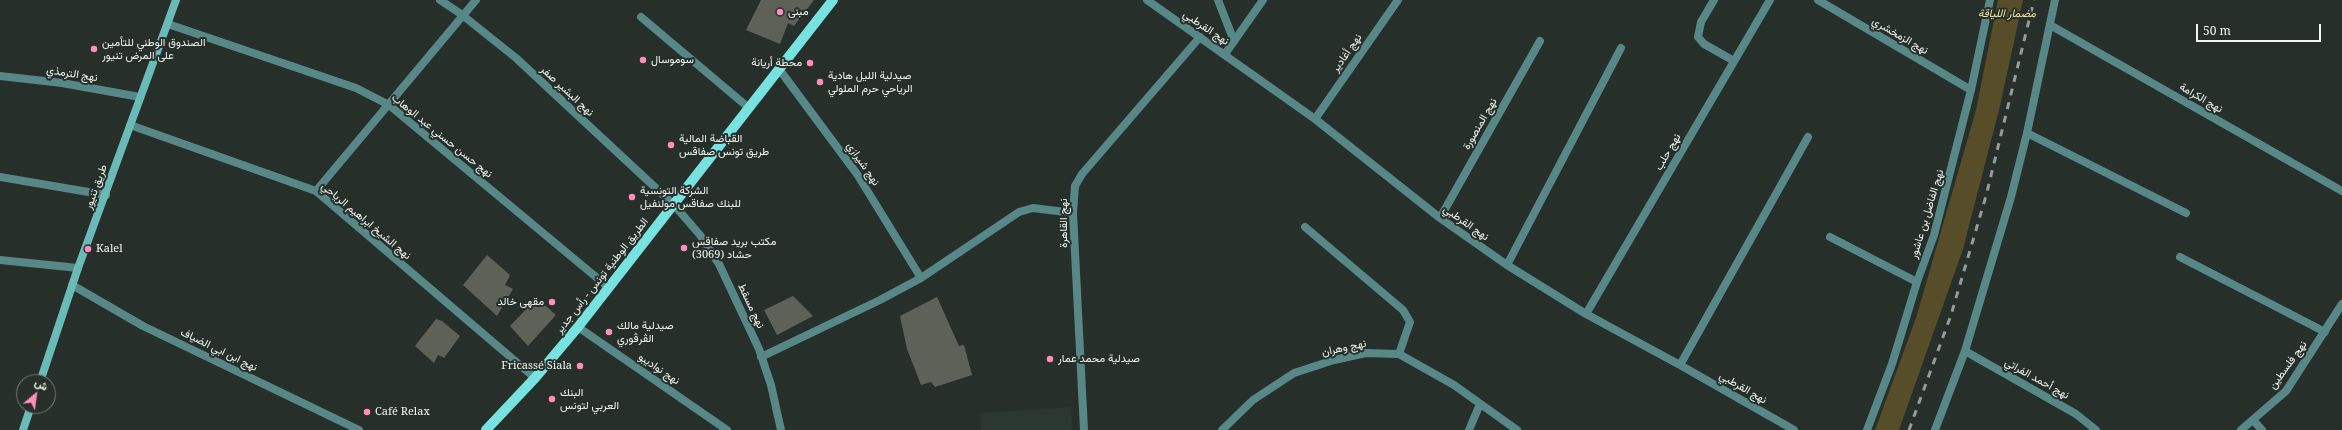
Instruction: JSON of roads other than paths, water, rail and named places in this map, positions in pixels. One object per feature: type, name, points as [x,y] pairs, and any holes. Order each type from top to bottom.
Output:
[{"type":"main road","name":"طريق تنيور","points":[[43,374],[78,268],[176,0]]},
{"type":"main road","name":"الطريق الوطنية تونس - رأس جدير","points":[[486,430],[536,378],[578,327],[833,0]]},
{"type":"main road","points":[[23,430],[28,414]]},
{"type":"street","name":"نهج البشير صفر","points":[[440,0],[463,16],[516,58],[674,205]]},
{"type":"street","points":[[316,191],[476,0]]},
{"type":"street","name":"نهج القرطبي","points":[[1147,0],[1226,54],[1315,119],[1440,218],[1507,265],[1586,314],[1680,365],[1794,430]]},
{"type":"street","points":[[1218,0],[1234,41]]},
{"type":"street","points":[[1226,54],[1263,0]]},
{"type":"street","name":"نهج أغادير","points":[[1315,119],[1398,0]]},
{"type":"street","points":[[1714,0],[1701,22],[1698,37],[1704,44],[1734,61]]},
{"type":"street","name":"نهج حلب","points":[[1586,314],[1770,0]]},
{"type":"street","name":"نهج الزمخشري","points":[[1818,0],[1972,90]]},
{"type":"street","name":"نهج الفاضل بن عاشور","points":[[1867,430],[1892,364],[1917,282],[1934,234],[1972,90],[1990,0]]},
{"type":"street","points":[[1935,430],[1965,351],[1994,254],[2027,133],[2055,0]]},
{"type":"street","points":[[641,17],[749,108]]},
{"type":"street","name":"نهج حسن حسني عبد الوهاب","points":[[168,24],[356,88],[389,105],[608,287]]},
{"type":"street","name":"نهج الكرامة","points":[[2050,25],[2342,191]]},
{"type":"street","name":"نهج القاهرة","points":[[1084,430],[1073,213],[1076,186],[1082,174],[1200,37]]},
{"type":"street","name":"نهج المنصورة","points":[[1440,218],[1540,41]]},
{"type":"street","points":[[1507,265],[1621,48]]},
{"type":"street","name":"نهج شيرازي","points":[[779,69],[857,174],[921,278]]},
{"type":"street","name":"نهج الترمذي","points":[[0,76],[62,83],[140,97]]},
{"type":"street","name":"نهج الشيخ ابراهيم الرياحي","points":[[130,125],[316,191],[536,378]]},
{"type":"street","points":[[2027,133],[2186,213]]},
{"type":"street","points":[[1680,365],[1808,137]]},
{"type":"street","points":[[0,177],[106,194]]},
{"type":"street","name":"نهج مسقط","points":[[674,205],[700,235],[719,264],[761,357],[771,384],[781,430]]},
{"type":"street","points":[[761,357],[880,300],[921,278],[1019,212],[1033,208],[1073,213]]},
{"type":"street","points":[[1305,227],[1403,310],[1410,322],[1399,354]]},
{"type":"street","points":[[1830,237],[1917,282]]},
{"type":"street","points":[[2180,257],[2325,332]]},
{"type":"street","points":[[0,260],[78,268]]},
{"type":"street","name":"نهج ابن ابي الضياف","points":[[72,285],[143,326],[359,430]]},
{"type":"street","name":"نهج فلسطين","points":[[2241,430],[2286,391],[2342,304]]},
{"type":"street","name":"نهج نواديبو","points":[[578,327],[727,430]]},
{"type":"street","name":"نهج أحمد الفراتي","points":[[1965,351],[2076,414],[2096,430]]},
{"type":"street","name":"نهج وهران","points":[[1222,430],[1253,400],[1294,373],[1334,360],[1366,353],[1399,354],[1432,371],[1517,430]]},
{"type":"street","points":[[1469,430],[1480,404]]},
{"type":"street","points":[[2253,420],[2262,430]]},
{"type":"railway","points":[[1909,430],[1951,315],[1986,196],[2034,0]]},
{"type":"place","name":"مبنى","points":[[780,12]]},
{"type":"place","name":"الصندوق الوطني للتأمين على المرض تنيور","points":[[94,49]]},
{"type":"place","name":"سوموسال","points":[[643,60]]},
{"type":"place","name":"محطة أريانة","points":[[810,63]]},
{"type":"place","name":"صيدلية الليل هادية الرياحي حرم الملولي","points":[[820,82]]},
{"type":"place","name":"القباضة المالية طريق تونس صفاقس","points":[[671,145]]},
{"type":"place","name":"الشركة التونسية للبنك صفاقس مولنفيل","points":[[632,197]]},
{"type":"place","name":"مكتب بريد صفاقس حشاد (3069)","points":[[684,248]]},
{"type":"place","name":"Kalel","points":[[88,249]]},
{"type":"place","name":"مقهى خالد","points":[[552,302]]},
{"type":"place","name":"صيدلية مالك الڤرڤوري","points":[[609,332]]},
{"type":"place","name":"صيدلية محمد عمار","points":[[1050,359]]},
{"type":"place","name":"Fricassé Siala","points":[[580,366]]},
{"type":"place","name":"البنك العربي لتونس","points":[[552,399]]},
{"type":"place","name":"Café Relax","points":[[367,412]]},
{"type":"park label","name":"مضمار اللياقة","points":[[2007,14]]}]
